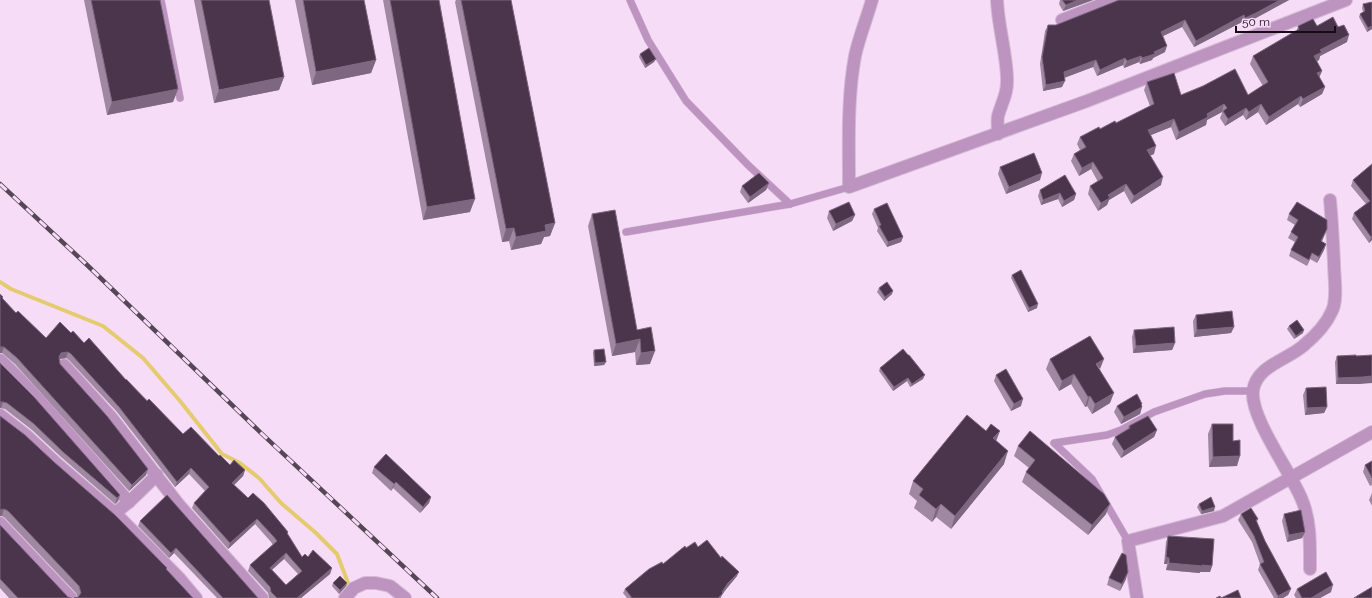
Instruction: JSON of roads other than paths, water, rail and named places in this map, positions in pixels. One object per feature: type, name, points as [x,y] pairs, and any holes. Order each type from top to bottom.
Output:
[{"type":"street","points":[[872,0],[856,54],[853,70],[849,142],[850,187],[1087,102],[1346,0]]},
{"type":"street","points":[[997,0],[1006,58],[1007,77],[1007,89],[998,117],[998,134]]},
{"type":"street","points":[[1062,20],[1113,0]]},
{"type":"street","points":[[1310,569],[1310,535],[1303,502],[1292,478],[1257,413],[1252,398],[1254,384],[1262,372],[1303,347],[1325,324],[1333,310],[1335,290],[1333,231],[1330,200]]},
{"type":"street","points":[[0,360],[11,369],[129,502]]},
{"type":"street","points":[[64,365],[111,418],[179,505],[262,598]]},
{"type":"street","points":[[0,415],[27,436],[56,464],[115,513],[180,579],[196,598]]},
{"type":"street","points":[[1137,598],[1128,541],[1223,516],[1372,432]]},
{"type":"street","points":[[115,513],[129,502],[157,475]]},
{"type":"street","points":[[0,523],[71,598]]},
{"type":"street","points":[[345,598],[354,588],[365,583],[376,583],[390,586],[405,598]]},
{"type":"lane","points":[[161,0],[180,98]]},
{"type":"lane","points":[[630,0],[648,40],[686,101],[748,165],[790,204]]},
{"type":"lane","points":[[626,232],[790,204],[850,187]]},
{"type":"lane","points":[[1128,541],[1092,479],[1054,443],[1107,435],[1121,430],[1154,412],[1205,394],[1225,390],[1253,391]]},
{"type":"waterway","points":[[0,282],[11,289],[103,326],[143,358],[180,401],[222,454],[240,463],[259,478],[281,503],[316,533],[337,554],[350,588]]},
{"type":"railway","points":[[0,184],[85,263],[261,433],[437,598]]}]
